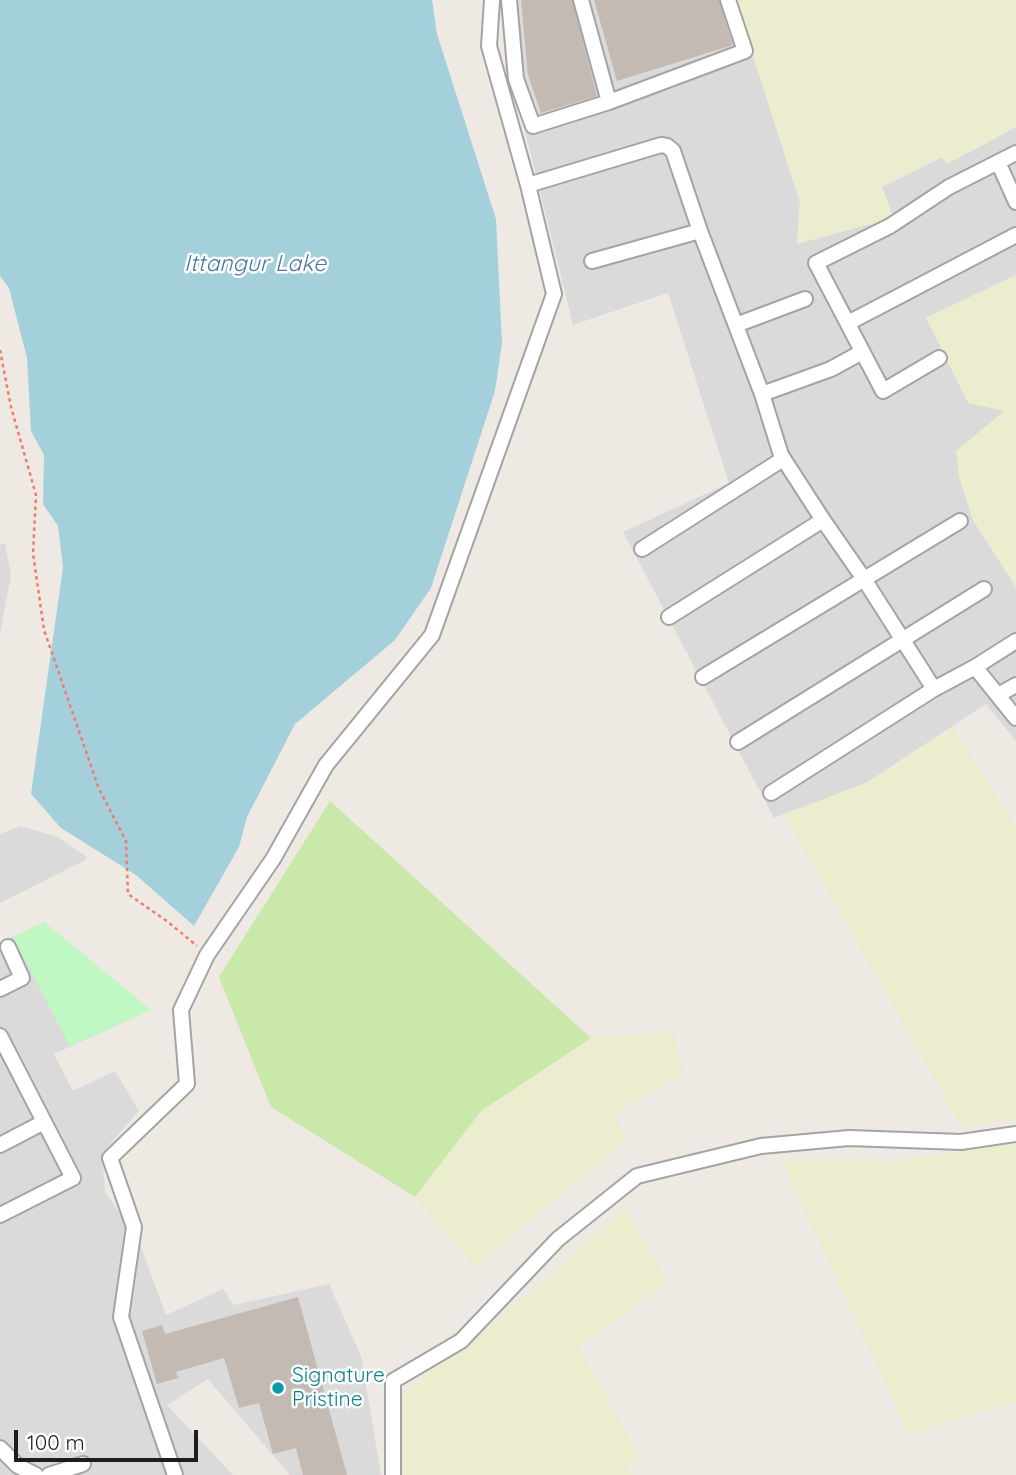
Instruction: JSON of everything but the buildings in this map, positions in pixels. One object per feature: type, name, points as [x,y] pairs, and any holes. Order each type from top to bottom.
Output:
[{"type":"street","points":[[175,1475],[121,1317],[134,1227],[110,1158],[187,1084],[181,1010],[207,955],[273,859],[326,765],[432,635],[554,293],[528,185],[489,46],[492,0]]},
{"type":"street","points":[[509,0],[516,79],[533,126],[609,102],[745,51],[727,0]]},
{"type":"street","points":[[581,0],[609,102]]},
{"type":"street","points":[[528,185],[662,145],[673,151],[783,459],[934,689]]},
{"type":"street","points":[[939,358],[883,391],[816,263],[890,226],[949,187],[1016,153]]},
{"type":"street","points":[[998,162],[1016,202]]},
{"type":"street","points":[[592,261],[700,231]]},
{"type":"street","points":[[848,323],[1016,235]]},
{"type":"street","points":[[736,326],[805,299]]},
{"type":"street","points":[[762,394],[831,369],[862,352]]},
{"type":"street","points":[[642,549],[783,459]]},
{"type":"street","points":[[669,617],[823,520]]},
{"type":"street","points":[[704,677],[960,521]]},
{"type":"street","points":[[738,742],[984,589]]},
{"type":"street","points":[[771,793],[934,689],[1016,641]]},
{"type":"street","points":[[975,667],[1016,718]]},
{"type":"street","points":[[998,695],[1016,685]]},
{"type":"street","points":[[0,989],[22,978],[8,947]]},
{"type":"street","points":[[0,1036],[6,1062],[44,1122],[73,1178],[0,1216]]},
{"type":"street","points":[[0,1145],[44,1122]]},
{"type":"street","points":[[393,1475],[393,1381],[461,1342],[558,1238],[637,1176],[761,1146],[849,1138],[961,1142],[1016,1134]]},
{"type":"street","points":[[0,1448],[18,1466],[36,1475]]},
{"type":"street","points":[[49,1475],[83,1464]]},
{"type":"path","points":[[0,350],[11,407],[36,495],[33,553],[44,630],[99,789],[126,841],[128,894],[168,922],[207,955]]},
{"type":"shaded area","points":[[502,0],[735,0],[800,202],[797,243],[893,217],[882,187],[942,157],[947,164],[1016,127],[1016,275],[926,318],[1005,411],[973,520],[1016,587],[1016,741],[986,704],[866,783],[774,818],[623,532],[729,483],[668,293],[573,325],[510,80]]},
{"type":"shaded area","points":[[5,543],[11,576],[0,633],[0,544]]},
{"type":"shaded area","points":[[20,826],[58,837],[87,859],[0,903],[0,834]]},
{"type":"shaded area","points":[[44,922],[151,1010],[54,1054],[73,1091],[115,1071],[139,1111],[102,1153],[105,1191],[141,1247],[166,1315],[223,1289],[234,1305],[329,1284],[361,1356],[381,1475],[290,1475],[208,1379],[167,1405],[233,1475],[0,1475],[0,943]]},
{"type":"green space","points":[[735,0],[1016,0],[1016,127],[947,164],[942,157],[882,187],[893,218],[797,244],[800,202]]},
{"type":"green space","points":[[1016,275],[1016,587],[973,520],[959,477],[956,451],[1004,411],[968,403],[926,318]]},
{"type":"green space","points":[[952,727],[1016,827],[1016,1119],[962,1127],[784,814],[866,783]]},
{"type":"green space","points":[[330,801],[591,1038],[481,1111],[415,1197],[271,1107],[219,977]]},
{"type":"green space","points":[[44,922],[151,1010],[70,1046],[13,937]]},
{"type":"green space","points":[[673,1032],[684,1074],[614,1113],[626,1140],[474,1267],[415,1197],[481,1111],[591,1038]]},
{"type":"green space","points":[[1016,1143],[1016,1401],[909,1434],[781,1159],[892,1162]]},
{"type":"green space","points":[[626,1209],[667,1282],[578,1347],[641,1459],[626,1465],[631,1475],[398,1475],[403,1394],[513,1307]]},
{"type":"water","name":"Ittangur Lake","points":[[0,0],[432,0],[437,34],[496,219],[502,343],[495,391],[431,588],[395,640],[295,724],[247,817],[239,847],[194,926],[136,875],[61,828],[31,794],[63,567],[58,526],[43,504],[44,455],[31,431],[27,358],[9,288],[0,276]]},
{"type":"place","name":"Signature Pristine","points":[[278,1388]]}]
